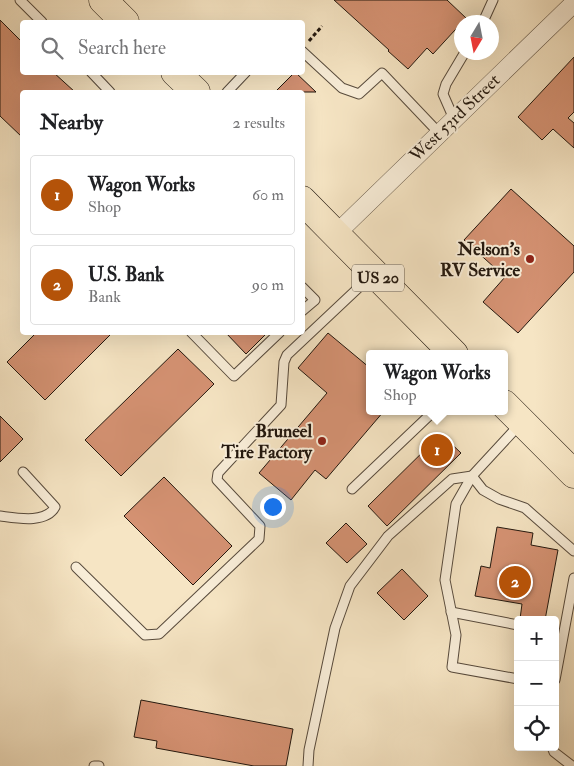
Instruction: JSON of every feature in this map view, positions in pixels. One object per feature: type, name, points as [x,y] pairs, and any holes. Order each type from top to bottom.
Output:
[{"type":"main road","points":[[179,75],[194,90]]},
{"type":"main road","name":"US 20","points":[[305,203],[450,350]]},
{"type":"main road","points":[[513,413],[574,474]]},
{"type":"street","name":"West 53rd Street","points":[[336,234],[574,3]]},
{"type":"lane","points":[[20,0],[40,20]]},
{"type":"lane","points":[[486,15],[492,0]]},
{"type":"lane","points":[[305,47],[342,88],[359,94],[382,73],[439,133]]},
{"type":"lane","points":[[454,119],[443,94],[446,84],[460,60]]},
{"type":"lane","points":[[94,75],[108,90]]},
{"type":"lane","points":[[229,90],[243,75]]},
{"type":"lane","points":[[76,567],[145,634],[159,634],[259,539],[260,526],[217,480],[218,473],[281,405],[284,362],[287,355],[374,273]]},
{"type":"lane","points":[[305,290],[315,300],[305,308]]},
{"type":"lane","points":[[194,335],[234,376],[277,335]]},
{"type":"lane","points":[[513,413],[456,504],[445,580],[456,635],[452,667],[514,678]]},
{"type":"lane","points":[[352,489],[430,415]]},
{"type":"lane","points":[[0,516],[39,518],[53,510],[55,506],[23,472]]},
{"type":"lane","points":[[472,476],[483,490],[499,499],[525,508],[574,551]]},
{"type":"lane","points":[[308,766],[309,750],[335,628],[350,586],[388,536],[452,479],[472,476]]},
{"type":"lane","points":[[557,661],[560,632],[574,578]]},
{"type":"lane","points":[[451,612],[514,624]]},
{"type":"lane","points":[[554,751],[574,766]]},
{"type":"lane","points":[[94,766],[99,766]]},
{"type":"path","points":[[305,47],[322,26]]},
{"type":"building","points":[[334,0],[447,0],[463,15],[454,15],[454,31],[433,54],[427,48],[408,69]]},
{"type":"building","points":[[0,20],[20,40],[20,75],[56,75],[73,90],[20,90],[20,135],[0,116]]},
{"type":"building","points":[[574,57],[574,112],[568,118],[574,123],[574,148],[553,129],[542,140],[518,117]]},
{"type":"building","points":[[292,75],[298,75],[316,92],[305,92],[305,90],[277,90]]},
{"type":"building","name":"Nelson's RV Service","points":[[511,189],[574,246],[574,272],[518,333],[483,302],[505,277],[464,240]]},
{"type":"building","name":"Bruneel Tire Factory","points":[[328,333],[366,365],[366,415],[381,415],[326,479],[315,470],[291,500],[259,473],[327,393],[298,368]]},
{"type":"building","points":[[34,335],[110,335],[45,400],[7,362]]},
{"type":"building","points":[[228,335],[265,335],[246,354]]},
{"type":"building","points":[[178,349],[214,384],[121,476],[85,440]]},
{"type":"building","points":[[0,416],[23,439],[0,462]]},
{"type":"building","points":[[441,434],[461,453],[387,526],[368,506]]},
{"type":"building","points":[[164,477],[232,546],[193,585],[124,516]]},
{"type":"building","points":[[346,523],[367,544],[347,563],[326,543]]},
{"type":"building","points":[[497,527],[533,533],[531,545],[558,550],[546,616],[520,616],[522,604],[475,596],[481,566],[490,568]]},
{"type":"building","points":[[402,569],[428,596],[404,620],[377,593]]},
{"type":"building","points":[[141,700],[293,729],[286,766],[254,766],[156,748],[157,741],[134,737]]},
{"type":"place","name":"Nelson's RV Service","points":[[530,259]]},
{"type":"place","name":"Bruneel Tire Factory","points":[[322,441]]},
{"type":"place","name":"Wagon Works","points":[[437,450]]},
{"type":"place","name":"U.S. Bank","points":[[515,582]]}]
